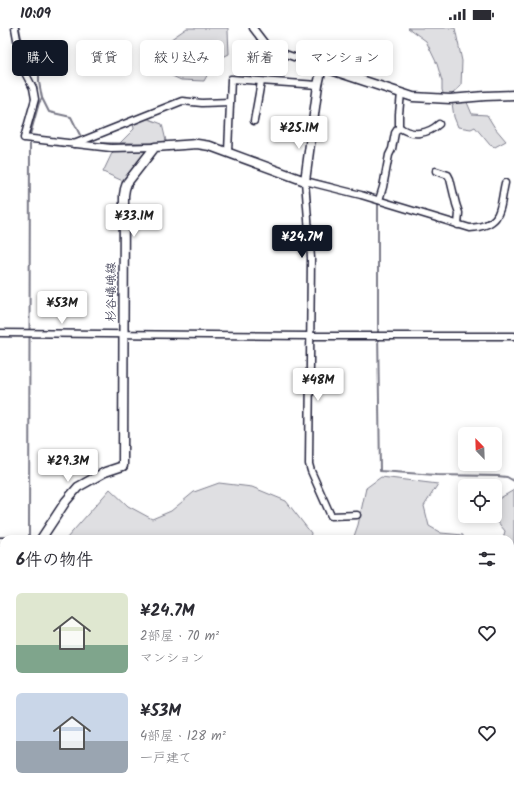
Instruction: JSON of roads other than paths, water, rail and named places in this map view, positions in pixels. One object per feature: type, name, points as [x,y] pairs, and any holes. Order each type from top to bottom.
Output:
[{"type":"main road","points":[[156,147],[197,144],[210,146],[305,181],[320,76]]},
{"type":"main road","points":[[349,76],[413,97],[450,99],[514,95]]},
{"type":"main road","name":"杉谷嶬峨線","points":[[44,535],[75,490],[105,472],[123,466],[124,189],[127,183],[156,147]]},
{"type":"street","points":[[15,28],[22,67],[33,88],[35,99],[24,138],[110,148],[156,147]]},
{"type":"street","points":[[253,28],[266,45],[274,50],[296,58]]},
{"type":"street","points":[[228,152],[231,80],[318,86]]},
{"type":"street","points":[[254,121],[261,82]]},
{"type":"street","points":[[379,200],[395,133],[399,127],[401,93]]},
{"type":"street","points":[[73,144],[182,101],[202,103],[230,102]]},
{"type":"street","points":[[399,127],[404,131],[421,133],[433,129],[439,124]]},
{"type":"street","points":[[436,171],[448,175],[450,179],[454,199],[459,213],[458,225]]},
{"type":"street","points":[[357,515],[331,516],[309,464],[311,258],[305,181],[379,200],[470,228],[479,228],[490,223],[498,216],[501,210],[501,200],[505,183]]},
{"type":"street","points":[[0,333],[514,336]]},
{"type":"waterway","points":[[19,28],[23,42],[37,52],[39,56],[39,82],[42,98],[39,103],[30,135],[29,535]]},
{"type":"waterway","points":[[42,98],[49,112],[71,117],[80,135],[84,139]]},
{"type":"waterway","points":[[199,141],[211,142],[218,145]]},
{"type":"waterway","points":[[95,143],[147,144]]},
{"type":"waterway","points":[[308,178],[335,185]]},
{"type":"waterway","points":[[377,201],[380,471],[436,475],[497,476],[507,477],[514,481]]}]
